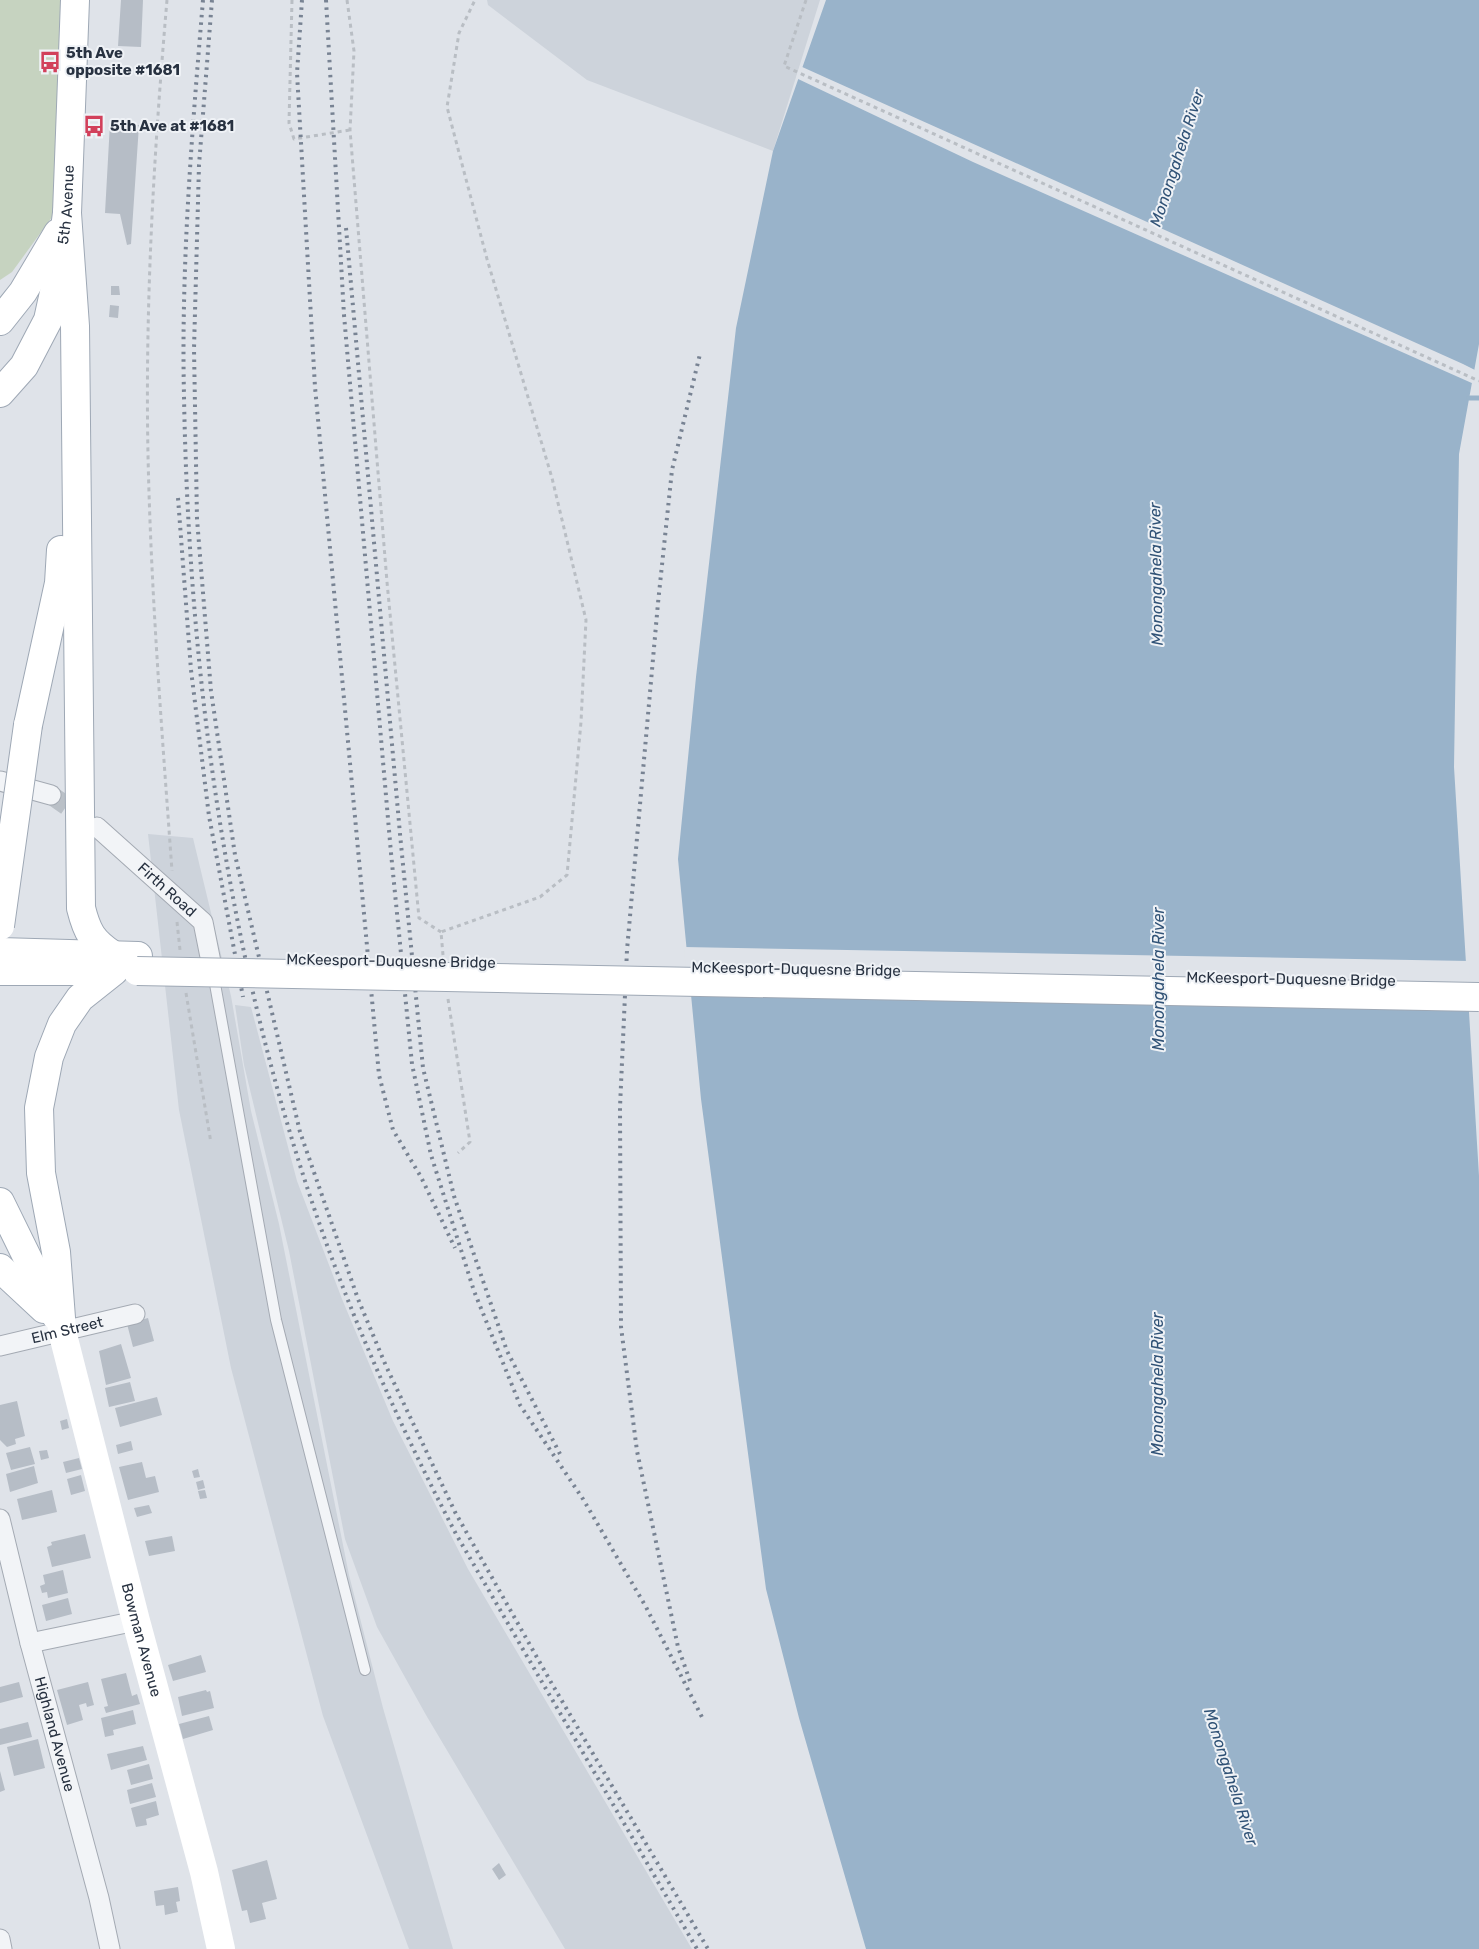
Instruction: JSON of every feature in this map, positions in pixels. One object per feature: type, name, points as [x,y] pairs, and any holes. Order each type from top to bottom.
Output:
[{"type":"main road","name":"5th Avenue","points":[[0,393],[24,366],[48,320],[60,265],[68,213],[75,0]]},
{"type":"main road","points":[[0,321],[23,292],[51,248],[68,213]]},
{"type":"main road","points":[[68,213],[75,326],[81,908],[86,930],[98,945],[125,963]]},
{"type":"main road","points":[[0,926],[28,725],[59,583],[75,326]]},
{"type":"main road","points":[[0,940],[39,962]]},
{"type":"main road","points":[[0,952],[39,962]]},
{"type":"main road","points":[[0,971],[39,962],[125,963]]},
{"type":"main road","points":[[0,984],[39,962]]},
{"type":"main road","points":[[62,1331],[56,1252],[42,1173],[39,1108],[49,1056],[62,1024],[80,998],[125,963]]},
{"type":"main road","name":"McKeesport-Duquesne Bridge","points":[[125,963],[1479,983]]},
{"type":"main road","name":"McKeesport-Duquesne Bridge","points":[[125,963],[1479,997]]},
{"type":"main road","points":[[0,1202],[62,1331]]},
{"type":"main road","points":[[0,1268],[33,1297],[62,1331]]},
{"type":"main road","name":"Bowman Avenue","points":[[62,1331],[136,1621],[204,1872],[221,1949]]},
{"type":"street","points":[[0,781],[52,795]]},
{"type":"street","name":"Firth Road","points":[[97,827],[203,922],[212,967]]},
{"type":"street","name":"Elm Street","points":[[0,1346],[135,1314]]},
{"type":"street","name":"Highland Avenue","points":[[0,1519],[30,1643],[99,1898],[110,1949]]},
{"type":"street","points":[[30,1643],[136,1621]]},
{"type":"street","points":[[0,1939],[2,1949]]},
{"type":"lane","points":[[212,967],[276,1320],[365,1670]]},
{"type":"path","points":[[167,0],[155,135],[149,296],[148,453],[154,617],[173,894],[180,952]]},
{"type":"path","points":[[292,0],[289,123],[294,139],[350,130]]},
{"type":"path","points":[[347,0],[354,50],[350,130],[387,582],[420,918],[441,932]]},
{"type":"path","points":[[441,932],[540,897],[566,875],[581,722],[586,620],[552,478],[487,260],[447,107],[459,33],[474,0]]},
{"type":"path","points":[[806,0],[784,66],[1479,381]]},
{"type":"path","points":[[441,932],[444,962]]},
{"type":"path","points":[[185,991],[211,1143]]},
{"type":"path","points":[[447,991],[470,1142],[458,1153]]},
{"type":"shaded area","points":[[487,0],[820,0],[773,151],[587,80],[488,5]]},
{"type":"shaded area","points":[[148,834],[193,838],[231,996],[251,1111],[279,1224],[349,1575],[383,1708],[453,1949],[409,1949],[323,1716],[231,1368],[179,1110]]},
{"type":"shaded area","points":[[235,1005],[251,1007],[297,1181],[342,1299],[393,1421],[468,1569],[692,1949],[565,1949],[426,1715],[377,1627],[345,1539],[289,1251],[244,1065]]},
{"type":"green space","points":[[0,0],[66,0],[55,213],[12,272],[0,280]]},
{"type":"water","name":"Monongahela River","points":[[826,0],[1479,0],[1479,344],[1459,454],[1454,767],[1479,1176],[1479,1949],[866,1949],[799,1718],[766,1589],[701,1099],[678,859],[696,677],[736,328],[773,151]]},
{"type":"pier","points":[[800,66],[1463,364],[1477,371],[1474,384],[973,162],[796,78]]},
{"type":"pier","points":[[684,947],[1469,961],[1471,1007],[688,993]]},
{"type":"building","points":[[121,0],[143,0],[141,47],[118,46]]},
{"type":"building","points":[[110,123],[139,125],[131,244],[127,245],[120,214],[105,213]]},
{"type":"building","points":[[111,286],[119,286],[120,295],[111,295]]},
{"type":"building","points":[[110,305],[119,306],[118,318],[109,317]]},
{"type":"building","points":[[148,1318],[154,1341],[133,1347],[127,1324]]},
{"type":"building","points":[[121,1344],[131,1378],[106,1385],[99,1351]]},
{"type":"building","points":[[130,1382],[135,1401],[109,1407],[105,1388]]},
{"type":"building","points":[[157,1397],[162,1415],[120,1427],[115,1408]]},
{"type":"building","points":[[17,1401],[25,1436],[15,1439],[16,1444],[7,1447],[0,1440],[0,1405]]},
{"type":"building","points":[[67,1419],[69,1428],[62,1430],[60,1421]]},
{"type":"building","points":[[131,1441],[133,1450],[118,1454],[116,1445]]},
{"type":"building","points":[[30,1447],[35,1464],[11,1470],[6,1453]]},
{"type":"building","points":[[47,1450],[49,1458],[41,1460],[39,1451]]},
{"type":"building","points":[[79,1458],[82,1469],[66,1473],[63,1462]]},
{"type":"building","points":[[142,1462],[146,1478],[155,1476],[159,1492],[128,1500],[119,1467]]},
{"type":"building","points":[[34,1466],[38,1483],[10,1492],[6,1474]]},
{"type":"building","points":[[198,1469],[200,1477],[194,1478],[192,1471]]},
{"type":"building","points":[[81,1475],[85,1491],[71,1495],[67,1479]]},
{"type":"building","points":[[203,1480],[205,1488],[198,1490],[196,1482]]},
{"type":"building","points":[[52,1490],[57,1512],[22,1520],[17,1499]]},
{"type":"building","points":[[205,1490],[207,1498],[200,1499],[198,1491]]},
{"type":"building","points":[[149,1505],[152,1513],[137,1517],[134,1508]]},
{"type":"building","points":[[85,1534],[91,1558],[52,1567],[47,1547],[52,1545],[51,1542]]},
{"type":"building","points":[[172,1536],[175,1551],[149,1556],[145,1541]]},
{"type":"building","points":[[63,1570],[68,1593],[48,1598],[47,1592],[42,1593],[40,1586],[45,1584],[43,1575]]},
{"type":"building","points":[[68,1598],[72,1614],[46,1621],[42,1605]]},
{"type":"building","points":[[201,1655],[206,1672],[173,1681],[168,1665]]},
{"type":"building","points":[[126,1673],[132,1696],[137,1694],[140,1704],[106,1713],[104,1707],[108,1706],[101,1679]]},
{"type":"building","points":[[19,1682],[23,1697],[0,1703],[0,1687]]},
{"type":"building","points":[[88,1682],[94,1705],[87,1707],[86,1703],[79,1705],[83,1720],[67,1725],[57,1690]]},
{"type":"building","points":[[206,1690],[207,1692],[210,1691],[214,1708],[182,1716],[178,1697]]},
{"type":"building","points":[[133,1710],[136,1724],[113,1730],[114,1735],[105,1737],[101,1718]]},
{"type":"building","points":[[209,1716],[213,1730],[183,1739],[179,1724]]},
{"type":"building","points":[[28,1722],[32,1737],[0,1745],[0,1729]]},
{"type":"building","points":[[38,1739],[45,1768],[14,1776],[7,1747]]},
{"type":"building","points":[[143,1746],[147,1760],[111,1770],[107,1754]]},
{"type":"building","points":[[149,1764],[153,1779],[131,1785],[127,1770]]},
{"type":"building","points":[[0,1771],[5,1790],[0,1792]]},
{"type":"building","points":[[152,1783],[156,1797],[130,1804],[127,1790]]},
{"type":"building","points":[[156,1801],[159,1815],[146,1819],[147,1825],[136,1827],[131,1808]]},
{"type":"building","points":[[267,1860],[277,1899],[262,1903],[266,1919],[250,1923],[247,1910],[242,1911],[232,1870]]},
{"type":"building","points":[[499,1863],[506,1875],[499,1880],[492,1869]]},
{"type":"building","points":[[178,1887],[180,1901],[176,1902],[178,1912],[165,1915],[164,1905],[156,1906],[154,1891]]},
{"type":"waterway","points":[[1469,398],[1479,398]]},
{"type":"tunnel","points":[[51,795],[87,820]]},
{"type":"railway","points":[[203,0],[191,148],[184,297],[184,396],[188,504],[195,612],[206,719],[221,826],[240,933],[264,1038],[293,1142],[327,1245],[355,1319],[420,1463],[456,1534],[697,1949]]},
{"type":"railway","points":[[212,0],[199,165],[194,349],[197,519],[211,691],[235,855],[300,1132],[358,1299],[386,1366],[455,1512],[552,1684],[708,1949]]},
{"type":"railway","points":[[302,0],[297,73],[315,387],[379,1075],[393,1130],[421,1177],[455,1248]]},
{"type":"railway","points":[[326,0],[344,315],[391,853],[412,1064],[431,1155],[474,1291],[520,1405],[583,1499],[646,1607],[704,1721]]},
{"type":"railway","points":[[346,228],[400,834],[423,1068],[454,1196],[507,1351],[560,1454]]},
{"type":"railway","points":[[690,1681],[678,1647],[637,1451],[621,1327],[620,1107],[627,950],[658,603],[672,470],[700,354]]},
{"type":"railway","points":[[178,498],[191,670],[209,816],[243,997]]},
{"type":"place","name":"5th Ave opposite #1681","points":[[50,62]]},
{"type":"place","name":"5th Ave at #1681","points":[[94,126]]}]
